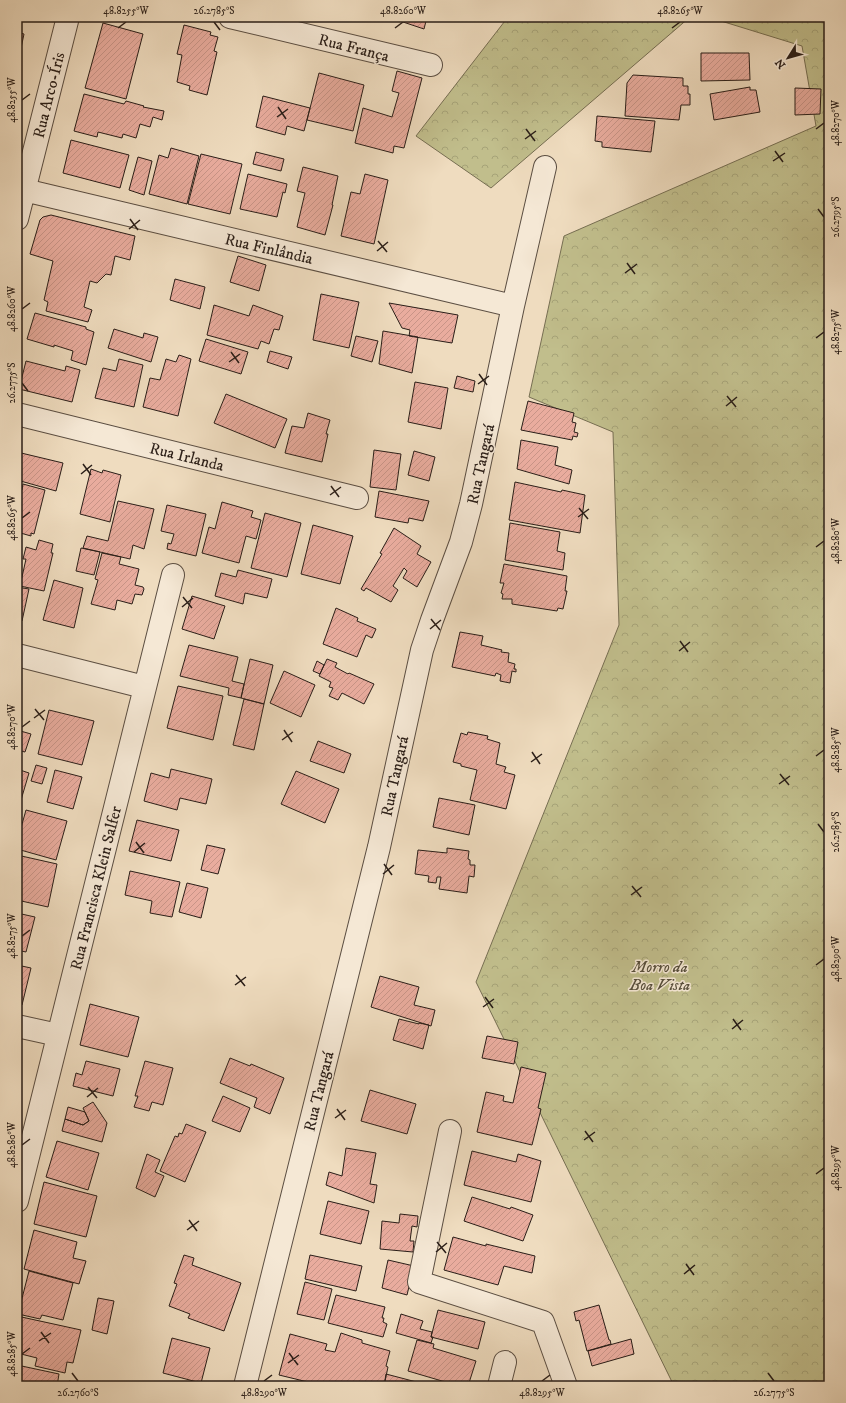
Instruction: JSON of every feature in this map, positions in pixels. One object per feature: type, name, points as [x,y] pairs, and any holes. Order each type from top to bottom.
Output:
[{"type":"street","name":"Rua Arco-Íris","points":[[17,219],[68,17]]},
{"type":"street","name":"Rua França","points":[[230,17],[431,65]]},
{"type":"street","name":"Rua Tangará","points":[[245,1386],[379,847],[422,650],[461,542],[472,504],[513,306],[545,167]]},
{"type":"street","name":"Rua Finlândia","points":[[24,190],[513,306]]},
{"type":"street","name":"Rua Irlanda","points":[[17,414],[357,498]]},
{"type":"street","name":"Rua Francisca Klein Salfer","points":[[17,1201],[172,574]]},
{"type":"street","points":[[17,655],[144,687]]},
{"type":"street","points":[[17,1026],[58,1035]]},
{"type":"street","points":[[450,1131],[419,1282],[543,1322],[566,1386]]},
{"type":"street","points":[[499,1386],[504,1362]]},
{"type":"green space","points":[[508,17],[690,17],[491,188],[416,136]]},
{"type":"green space","name":"Morro da Boa Vista","points":[[708,17],[829,17],[829,1386],[674,1386],[476,982],[619,625],[613,432],[529,397],[564,236],[816,126],[802,46]]},
{"type":"building","points":[[427,17],[424,29],[391,18]]},
{"type":"building","points":[[103,23],[143,34],[126,99],[85,88]]},
{"type":"building","points":[[184,25],[211,32],[210,35],[218,37],[214,51],[217,52],[207,95],[189,90],[190,86],[177,82],[182,55],[177,54]]},
{"type":"building","points":[[17,32],[24,34],[17,67]]},
{"type":"building","points":[[701,53],[749,53],[750,80],[701,81]]},
{"type":"building","points":[[397,71],[422,78],[404,148],[394,146],[393,153],[355,143],[363,108],[392,117],[399,93],[392,91]]},
{"type":"building","points":[[319,73],[364,85],[353,131],[307,120]]},
{"type":"building","points":[[633,75],[683,78],[683,86],[688,86],[690,105],[681,105],[679,120],[625,116],[627,83]]},
{"type":"building","points":[[750,87],[750,90],[756,90],[760,112],[714,120],[710,94]]},
{"type":"building","points":[[795,88],[821,89],[820,114],[795,115]]},
{"type":"building","points":[[84,94],[124,104],[126,101],[144,106],[143,107],[164,111],[162,120],[153,117],[150,127],[140,124],[136,138],[123,134],[122,138],[98,132],[97,137],[74,131]]},
{"type":"building","points":[[263,96],[310,108],[304,131],[287,126],[285,135],[256,127]]},
{"type":"building","points":[[597,116],[655,121],[651,152],[602,147],[602,142],[595,141]]},
{"type":"building","points":[[71,140],[129,155],[120,188],[63,173]]},
{"type":"building","points":[[171,148],[199,156],[187,204],[149,194],[159,155],[168,158]]},
{"type":"building","points":[[256,152],[284,159],[281,171],[253,164]]},
{"type":"building","points":[[201,154],[242,164],[230,214],[188,204]]},
{"type":"building","points":[[138,157],[152,161],[144,195],[129,190]]},
{"type":"building","points":[[303,167],[338,176],[333,205],[325,235],[297,227],[305,193],[297,191]]},
{"type":"building","points":[[248,174],[287,184],[285,193],[283,192],[277,217],[240,209]]},
{"type":"building","points":[[365,174],[388,180],[374,244],[341,236],[351,192],[360,194]]},
{"type":"building","points":[[51,215],[135,236],[130,260],[115,256],[111,275],[106,274],[97,283],[90,281],[84,307],[92,310],[88,322],[46,311],[48,302],[44,300],[53,261],[30,254],[40,220],[43,217]]},
{"type":"building","points":[[238,256],[266,265],[259,291],[230,282]]},
{"type":"building","points":[[175,279],[205,287],[200,309],[170,300]]},
{"type":"building","points":[[321,294],[359,302],[349,348],[313,340]]},
{"type":"building","points":[[389,303],[458,315],[452,343],[409,336],[410,330],[402,328]]},
{"type":"building","points":[[214,305],[249,316],[253,305],[283,316],[279,330],[274,329],[269,344],[261,341],[258,349],[207,335]]},
{"type":"building","points":[[35,313],[86,327],[86,329],[94,332],[86,365],[71,360],[73,351],[27,339]]},
{"type":"building","points":[[114,329],[143,338],[144,333],[158,337],[151,362],[108,348]]},
{"type":"building","points":[[383,331],[418,337],[412,373],[379,364]]},
{"type":"building","points":[[356,336],[378,341],[372,362],[351,356]]},
{"type":"building","points":[[206,339],[248,352],[241,374],[199,361]]},
{"type":"building","points":[[270,351],[292,357],[288,369],[267,362]]},
{"type":"building","points":[[179,355],[191,359],[178,416],[143,407],[150,378],[160,380],[166,359],[176,362]]},
{"type":"building","points":[[119,359],[143,365],[134,407],[95,398],[103,368],[116,371]]},
{"type":"building","points":[[26,361],[65,371],[66,366],[80,370],[72,402],[19,389]]},
{"type":"building","points":[[457,376],[475,381],[473,392],[454,388]]},
{"type":"building","points":[[415,382],[448,388],[441,429],[408,422]]},
{"type":"building","points":[[226,394],[287,419],[275,448],[214,423]]},
{"type":"building","points":[[528,401],[574,413],[572,422],[576,423],[574,432],[578,433],[577,437],[573,436],[572,440],[521,430]]},
{"type":"building","points":[[308,413],[330,420],[326,434],[328,434],[322,462],[285,453],[292,426],[304,428]]},
{"type":"building","points":[[521,440],[558,447],[555,465],[572,470],[569,484],[517,469]]},
{"type":"building","points":[[374,450],[401,454],[396,490],[370,487]]},
{"type":"building","points":[[414,451],[435,457],[429,481],[408,475]]},
{"type":"building","points":[[17,452],[63,463],[56,491],[17,480]]},
{"type":"building","points":[[91,469],[102,473],[103,470],[121,475],[110,522],[80,514]]},
{"type":"building","points":[[515,482],[561,492],[562,490],[585,495],[580,533],[509,520]]},
{"type":"building","points":[[23,484],[45,490],[34,534],[31,533],[31,536],[17,532],[17,488],[22,490]]},
{"type":"building","points":[[379,491],[429,501],[423,521],[409,518],[408,523],[375,517]]},
{"type":"building","points":[[118,501],[154,509],[144,549],[133,545],[130,559],[83,548],[87,536],[108,541]]},
{"type":"building","points":[[222,502],[253,511],[251,517],[261,520],[256,539],[246,536],[239,563],[202,553],[209,527],[215,529]]},
{"type":"building","points":[[167,505],[206,514],[196,556],[167,549],[168,543],[171,544],[174,534],[161,531]]},
{"type":"building","points":[[265,513],[301,523],[287,577],[251,568]]},
{"type":"building","points":[[510,523],[560,532],[557,551],[565,553],[563,570],[505,560]]},
{"type":"building","points":[[313,525],[353,536],[340,584],[301,574]]},
{"type":"building","points":[[394,528],[421,546],[417,554],[431,562],[417,587],[403,578],[407,571],[404,568],[393,586],[398,590],[391,602],[366,588],[364,591],[361,589],[382,554],[380,553]]},
{"type":"building","points":[[39,540],[53,544],[51,553],[53,553],[44,591],[20,586],[26,559],[23,559],[26,547],[36,550]]},
{"type":"building","points":[[81,548],[100,552],[94,575],[76,571]]},
{"type":"building","points":[[102,553],[121,557],[119,564],[139,569],[135,585],[143,587],[144,589],[142,595],[135,594],[132,604],[117,600],[115,610],[91,604],[98,580],[95,579]]},
{"type":"building","points":[[504,564],[567,576],[565,591],[567,591],[563,609],[558,608],[557,611],[512,604],[512,599],[502,599],[503,594],[501,593],[504,583],[500,583]]},
{"type":"building","points":[[238,570],[272,579],[267,598],[245,593],[243,604],[215,596],[221,573],[236,577]]},
{"type":"building","points":[[54,580],[83,588],[74,628],[43,620]]},
{"type":"building","points":[[17,587],[29,589],[22,621],[17,620]]},
{"type":"building","points":[[192,596],[225,606],[214,639],[182,629]]},
{"type":"building","points":[[336,608],[358,618],[357,621],[376,629],[372,638],[366,635],[357,657],[323,644]]},
{"type":"building","points":[[460,632],[483,636],[481,645],[502,650],[501,652],[509,653],[508,662],[515,664],[514,669],[516,669],[516,672],[512,671],[510,683],[500,681],[501,675],[496,673],[495,676],[452,667]]},
{"type":"building","points":[[189,645],[238,657],[232,681],[244,684],[241,698],[228,695],[229,688],[180,676]]},
{"type":"building","points":[[250,659],[273,665],[264,704],[241,698]]},
{"type":"building","points":[[327,659],[337,663],[335,667],[348,674],[349,673],[374,684],[364,704],[342,693],[338,700],[329,696],[333,688],[329,687],[331,682],[319,676]]},
{"type":"building","points":[[317,661],[324,665],[320,674],[313,671]]},
{"type":"building","points":[[284,671],[315,685],[301,717],[270,703]]},
{"type":"building","points":[[178,686],[223,696],[213,740],[167,728]]},
{"type":"building","points":[[244,699],[264,704],[254,750],[233,745]]},
{"type":"building","points":[[49,710],[94,721],[82,765],[38,754]]},
{"type":"building","points":[[17,730],[31,734],[25,752],[17,750]]},
{"type":"building","points":[[468,732],[488,736],[487,739],[500,743],[496,764],[506,767],[504,772],[515,775],[506,809],[470,800],[477,770],[461,766],[461,764],[453,762],[461,733],[467,735]]},
{"type":"building","points":[[318,741],[351,754],[344,773],[310,761]]},
{"type":"building","points":[[36,765],[47,768],[42,784],[31,781]]},
{"type":"building","points":[[17,769],[29,773],[21,800],[17,799]]},
{"type":"building","points":[[171,769],[212,779],[206,804],[180,798],[177,810],[144,801],[151,773],[169,778]]},
{"type":"building","points":[[55,770],[82,777],[73,809],[47,802]]},
{"type":"building","points":[[296,771],[339,789],[325,823],[281,804]]},
{"type":"building","points":[[439,798],[475,805],[469,835],[433,827]]},
{"type":"building","points":[[26,810],[67,821],[56,860],[17,849],[17,842]]},
{"type":"building","points":[[137,820],[179,830],[171,861],[129,851]]},
{"type":"building","points":[[207,845],[225,849],[218,874],[201,870]]},
{"type":"building","points":[[447,848],[469,851],[468,859],[470,860],[470,865],[475,865],[474,877],[469,876],[467,893],[439,889],[441,877],[437,877],[436,883],[428,882],[429,876],[415,874],[418,850],[447,853]]},
{"type":"building","points":[[17,855],[57,864],[48,907],[17,900]]},
{"type":"building","points":[[130,871],[180,882],[172,917],[150,913],[152,901],[125,895]]},
{"type":"building","points":[[187,883],[208,888],[201,918],[179,912]]},
{"type":"building","points":[[17,913],[35,917],[26,952],[17,950]]},
{"type":"building","points":[[17,965],[31,968],[22,1005],[17,1004]]},
{"type":"building","points":[[380,976],[419,987],[414,1005],[435,1010],[431,1026],[371,1007]]},
{"type":"building","points":[[90,1004],[139,1017],[128,1057],[80,1045]]},
{"type":"building","points":[[399,1019],[429,1025],[423,1049],[393,1040]]},
{"type":"building","points":[[487,1036],[518,1042],[514,1064],[482,1058]]},
{"type":"building","points":[[230,1058],[250,1066],[251,1064],[284,1078],[270,1114],[254,1107],[257,1098],[220,1083]]},
{"type":"building","points":[[86,1061],[120,1069],[113,1096],[73,1086],[76,1073],[82,1075]]},
{"type":"building","points":[[145,1061],[173,1068],[163,1105],[152,1102],[149,1111],[134,1107],[138,1096],[135,1096]]},
{"type":"building","points":[[521,1067],[546,1073],[538,1108],[541,1109],[532,1145],[477,1132],[486,1092],[504,1096],[503,1101],[513,1103]]},
{"type":"building","points":[[370,1090],[416,1104],[407,1134],[361,1121]]},
{"type":"building","points":[[223,1096],[250,1108],[240,1132],[212,1121]]},
{"type":"building","points":[[93,1102],[107,1123],[102,1142],[62,1131],[65,1119],[83,1125],[89,1121],[83,1108]]},
{"type":"building","points":[[68,1107],[85,1112],[89,1121],[83,1125],[65,1119]]},
{"type":"building","points":[[186,1124],[206,1132],[185,1182],[160,1171],[175,1136],[178,1137],[179,1133],[182,1134]]},
{"type":"building","points":[[57,1141],[99,1153],[88,1190],[46,1177]]},
{"type":"building","points":[[346,1148],[376,1153],[370,1184],[377,1185],[374,1203],[326,1185],[329,1172],[342,1176]]},
{"type":"building","points":[[472,1151],[516,1162],[518,1154],[541,1161],[531,1202],[464,1185]]},
{"type":"building","points":[[147,1154],[160,1160],[155,1172],[164,1176],[155,1197],[136,1188]]},
{"type":"building","points":[[44,1182],[97,1196],[86,1237],[34,1224]]},
{"type":"building","points":[[472,1197],[510,1209],[511,1207],[533,1215],[523,1241],[464,1221]]},
{"type":"building","points":[[328,1201],[369,1211],[361,1244],[320,1234]]},
{"type":"building","points":[[400,1214],[418,1216],[417,1227],[412,1226],[410,1241],[414,1241],[413,1252],[380,1249],[382,1221],[399,1223]]},
{"type":"building","points":[[34,1230],[77,1242],[73,1258],[86,1261],[79,1284],[24,1269]]},
{"type":"building","points":[[453,1237],[486,1246],[486,1244],[535,1256],[532,1273],[504,1266],[498,1285],[444,1270]]},
{"type":"building","points":[[184,1255],[194,1258],[192,1265],[241,1283],[224,1331],[188,1318],[190,1314],[169,1306],[177,1284],[174,1283]]},
{"type":"building","points":[[310,1255],[362,1266],[356,1291],[305,1279]]},
{"type":"building","points":[[388,1260],[414,1266],[407,1295],[382,1288]]},
{"type":"building","points":[[29,1271],[73,1283],[63,1320],[42,1315],[40,1319],[18,1314]]},
{"type":"building","points":[[305,1282],[332,1289],[324,1320],[297,1314]]},
{"type":"building","points":[[336,1295],[385,1307],[382,1318],[384,1318],[383,1322],[387,1324],[383,1337],[328,1323]]},
{"type":"building","points":[[98,1298],[114,1301],[107,1334],[92,1330]]},
{"type":"building","points":[[599,1305],[611,1344],[587,1351],[579,1320],[576,1321],[574,1312]]},
{"type":"building","points":[[438,1310],[485,1322],[478,1349],[431,1337]]},
{"type":"building","points":[[401,1314],[423,1321],[420,1329],[432,1332],[431,1337],[433,1337],[431,1343],[396,1333]]},
{"type":"building","points":[[17,1316],[81,1330],[73,1363],[67,1362],[65,1373],[35,1366],[37,1358],[17,1353]]},
{"type":"building","points":[[341,1333],[362,1340],[362,1343],[390,1351],[386,1366],[388,1367],[384,1386],[312,1386],[312,1383],[279,1375],[290,1334],[327,1344],[325,1350],[335,1352]]},
{"type":"building","points":[[172,1338],[210,1348],[201,1383],[163,1373]]},
{"type":"building","points":[[631,1339],[634,1354],[592,1366],[588,1351]]},
{"type":"building","points":[[417,1340],[434,1344],[433,1348],[476,1361],[468,1386],[459,1386],[408,1371]]},
{"type":"building","points":[[17,1365],[59,1374],[57,1386],[17,1386]]},
{"type":"building","points":[[386,1374],[428,1385],[428,1386],[384,1386]]},
{"type":"building","points":[[69,1381],[91,1385],[91,1386],[68,1386]]}]
